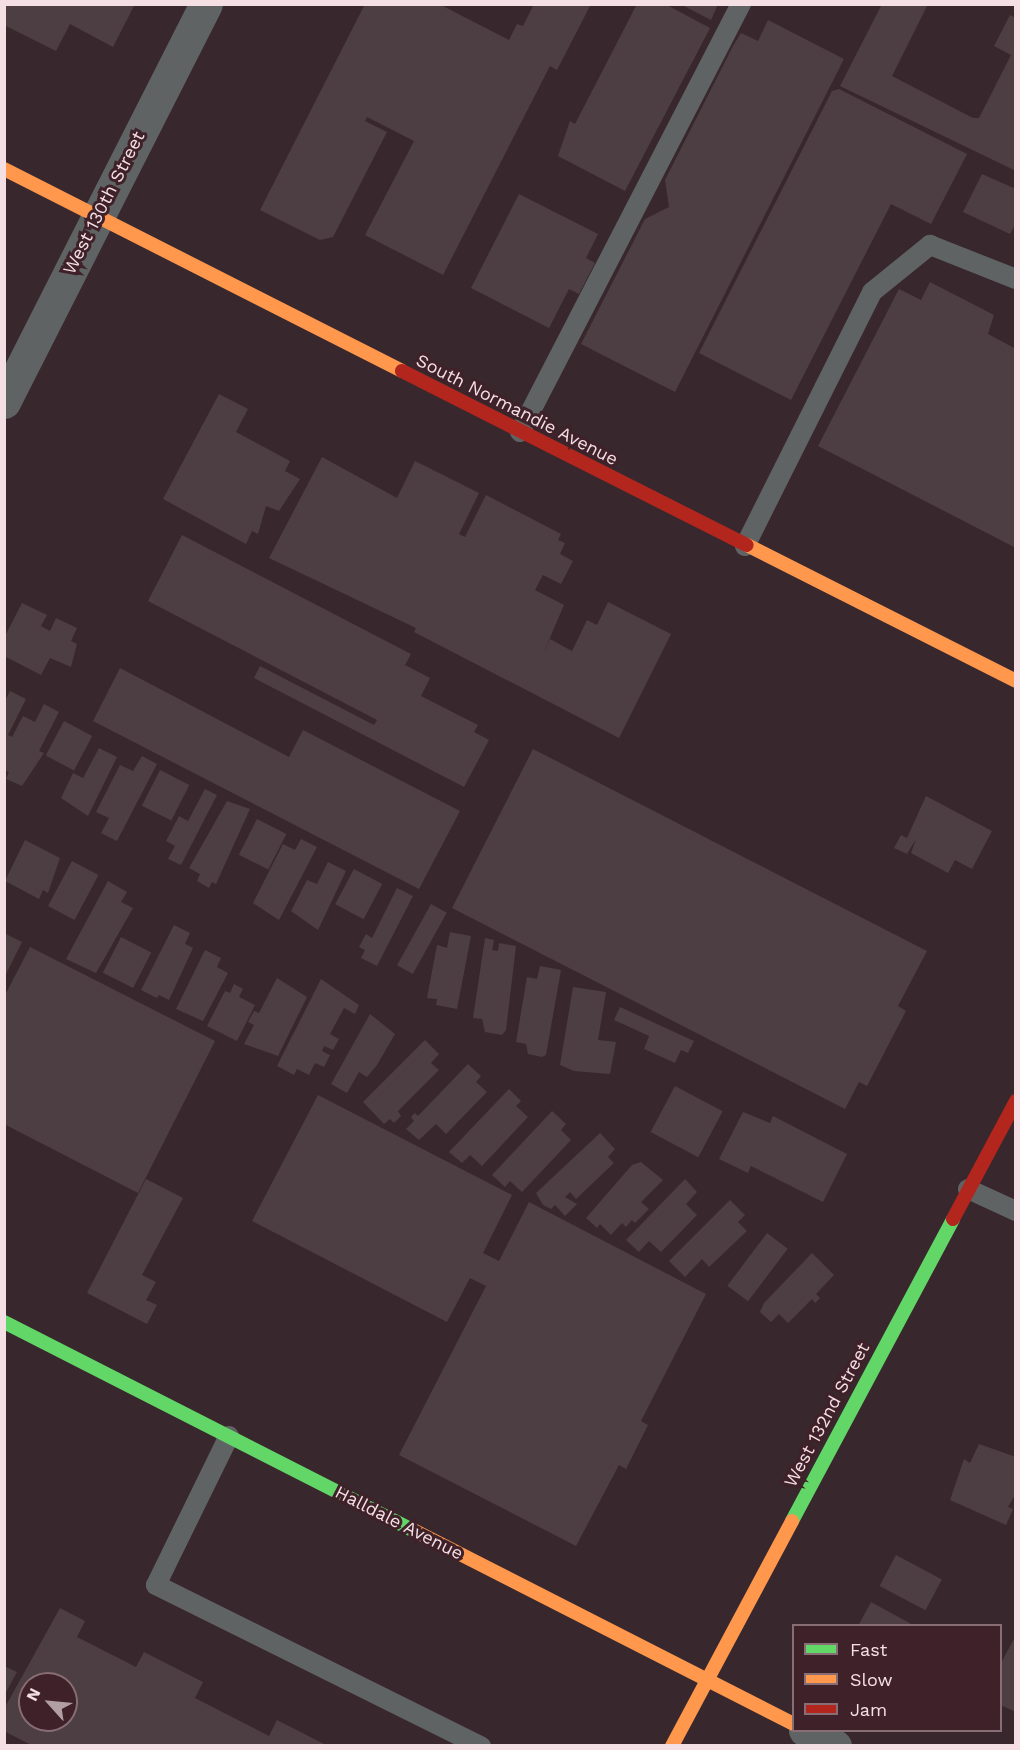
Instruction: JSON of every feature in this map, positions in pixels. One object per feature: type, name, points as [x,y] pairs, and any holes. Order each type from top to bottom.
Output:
[{"type":"street","name":"West 130th Street","points":[[5,401],[206,4]]},
{"type":"street","name":"South Normandie Avenue","points":[[4,169],[745,546],[1016,681]]},
{"type":"street","name":"West 132nd Street","points":[[672,1746],[1016,1101]]},
{"type":"street","name":"Halldale Avenue","points":[[4,1322],[792,1723]]},
{"type":"street","points":[[808,1732],[835,1746]]},
{"type":"lane","points":[[520,432],[741,4]]},
{"type":"lane","points":[[745,546],[873,292],[930,245],[1016,279]]},
{"type":"lane","points":[[969,1189],[1016,1211]]},
{"type":"lane","points":[[229,1436],[156,1585],[481,1746]]},
{"type":"building","points":[[4,4],[135,4],[113,47],[70,24],[56,51],[4,25]]},
{"type":"building","points":[[365,4],[439,4],[509,40],[517,24],[523,26],[534,4],[591,4],[557,70],[550,66],[443,275],[365,235],[414,141],[367,117],[365,121],[387,132],[333,237],[320,240],[260,210]]},
{"type":"building","points":[[637,4],[665,4],[710,28],[625,191],[558,156],[570,121],[575,124]]},
{"type":"building","points":[[680,4],[718,4],[711,20]]},
{"type":"building","points":[[882,4],[928,4],[892,76],[973,118],[979,118],[1011,55],[994,46],[1010,15],[1016,18],[1016,171],[840,86]]},
{"type":"building","points":[[768,20],[844,59],[675,392],[581,344],[645,219],[669,207],[665,180],[733,46],[741,33],[758,41]]},
{"type":"building","points":[[839,89],[967,154],[931,224],[891,204],[791,400],[699,353],[832,91]]},
{"type":"building","points":[[982,174],[1016,189],[1016,223],[1010,234],[963,212]]},
{"type":"building","points":[[519,194],[598,234],[586,258],[595,263],[579,294],[569,289],[549,328],[471,288]]},
{"type":"building","points":[[930,282],[994,315],[988,334],[1016,349],[1016,548],[818,446],[899,289],[921,300]]},
{"type":"building","points":[[219,394],[248,409],[236,432],[290,461],[285,471],[300,479],[279,511],[266,506],[258,534],[252,531],[246,544],[163,499]]},
{"type":"building","points":[[322,457],[397,498],[415,461],[479,493],[459,534],[465,537],[486,495],[561,534],[558,540],[565,543],[560,554],[573,561],[561,584],[543,575],[535,590],[564,605],[543,654],[550,639],[572,651],[587,620],[597,625],[608,602],[671,634],[619,738],[414,632],[416,628],[269,558]]},
{"type":"building","points":[[182,535],[411,654],[405,665],[430,678],[421,696],[478,725],[474,732],[489,740],[464,787],[254,678],[260,666],[374,725],[377,720],[148,601]]},
{"type":"building","points":[[22,603],[47,615],[41,626],[50,631],[56,618],[77,628],[71,641],[77,644],[71,667],[50,658],[41,675],[4,656],[4,638]]},
{"type":"building","points":[[120,668],[289,757],[303,730],[460,811],[419,889],[93,721]]},
{"type":"building","points":[[10,691],[26,699],[8,735],[12,737],[23,716],[35,722],[44,704],[59,712],[39,751],[44,753],[22,786],[6,779],[9,772],[5,770],[4,703]]},
{"type":"building","points":[[64,721],[92,736],[74,770],[46,755]]},
{"type":"building","points":[[99,748],[117,757],[88,816],[61,798],[73,773],[83,778]]},
{"type":"building","points":[[533,749],[927,951],[898,1006],[906,1011],[867,1086],[859,1082],[845,1109],[452,908]]},
{"type":"building","points":[[142,756],[157,764],[117,841],[101,833],[109,818],[96,812],[120,765],[133,771]]},
{"type":"building","points":[[160,770],[189,785],[171,821],[142,806]]},
{"type":"building","points":[[205,789],[217,795],[181,865],[168,859],[175,846],[166,841],[179,816],[188,821]]},
{"type":"building","points":[[926,796],[992,831],[972,869],[955,860],[948,873],[911,853],[916,839],[907,854],[894,848],[901,835],[907,838]]},
{"type":"building","points":[[227,801],[250,809],[216,884],[212,882],[209,888],[197,881],[200,874],[189,868]]},
{"type":"building","points":[[257,819],[286,834],[268,870],[239,855]]},
{"type":"building","points":[[301,839],[317,847],[279,920],[253,903],[283,844],[295,850]]},
{"type":"building","points":[[25,840],[60,858],[48,893],[43,890],[39,899],[5,881]]},
{"type":"building","points":[[72,861],[98,875],[75,920],[48,906]]},
{"type":"building","points":[[328,862],[346,871],[318,930],[291,911],[307,880],[317,884]]},
{"type":"building","points":[[354,869],[382,884],[363,919],[335,904]]},
{"type":"building","points":[[108,881],[127,892],[121,902],[133,908],[96,973],[66,959]]},
{"type":"building","points":[[397,888],[413,896],[377,966],[361,958],[365,950],[359,947],[366,934],[372,938]]},
{"type":"building","points":[[431,904],[447,913],[413,974],[397,965]]},
{"type":"building","points":[[174,925],[190,933],[185,944],[193,948],[169,1000],[159,995],[157,998],[141,990]]},
{"type":"building","points":[[450,932],[471,936],[457,1009],[436,1005],[437,999],[427,998],[437,945],[447,948]]},
{"type":"building","points":[[4,933],[22,942],[4,978]]},
{"type":"building","points":[[121,937],[151,952],[133,988],[103,973]]},
{"type":"building","points":[[485,938],[494,940],[492,950],[498,951],[499,943],[516,946],[506,1030],[502,1035],[485,1032],[482,1019],[473,1018]]},
{"type":"building","points":[[30,947],[215,1041],[138,1193],[4,1124],[4,997]]},
{"type":"building","points":[[205,950],[221,958],[217,967],[228,973],[203,1021],[176,1009]]},
{"type":"building","points":[[540,966],[561,970],[546,1055],[542,1057],[528,1054],[526,1044],[516,1042],[527,977],[537,979]]},
{"type":"building","points":[[277,978],[307,997],[278,1056],[244,1044],[254,1025],[248,1022],[254,1011],[259,1013]]},
{"type":"building","points":[[321,979],[359,1005],[355,1014],[344,1008],[330,1034],[339,1039],[333,1050],[324,1046],[322,1051],[330,1055],[324,1067],[315,1063],[309,1075],[297,1069],[294,1075],[277,1066]]},
{"type":"building","points":[[234,984],[243,989],[239,997],[255,1005],[237,1041],[207,1026],[225,991],[230,993]]},
{"type":"building","points":[[573,987],[606,992],[598,1040],[616,1042],[610,1074],[574,1071],[560,1065]]},
{"type":"building","points":[[620,1007],[694,1041],[688,1053],[681,1050],[675,1063],[644,1049],[649,1036],[614,1020]]},
{"type":"building","points":[[370,1014],[395,1034],[377,1065],[367,1077],[359,1072],[347,1093],[331,1084]]},
{"type":"building","points":[[425,1040],[439,1054],[431,1063],[439,1070],[398,1111],[401,1116],[394,1123],[390,1119],[384,1124],[363,1102]]},
{"type":"building","points":[[468,1064],[481,1076],[476,1082],[487,1092],[446,1134],[436,1124],[419,1140],[406,1129],[414,1121],[411,1117],[415,1113],[418,1116]]},
{"type":"building","points":[[675,1086],[723,1111],[698,1157],[651,1132]]},
{"type":"building","points":[[509,1089],[521,1101],[516,1106],[528,1117],[482,1166],[470,1155],[462,1163],[449,1152]]},
{"type":"building","points":[[318,1095],[512,1195],[483,1253],[499,1261],[529,1202],[706,1294],[641,1421],[648,1425],[626,1469],[619,1465],[576,1546],[399,1455],[486,1286],[470,1278],[447,1322],[252,1221]]},
{"type":"building","points":[[552,1111],[566,1124],[561,1130],[571,1140],[522,1192],[510,1181],[505,1187],[492,1175]]},
{"type":"building","points":[[743,1112],[770,1123],[773,1116],[847,1154],[823,1202],[751,1166],[748,1173],[719,1159]]},
{"type":"building","points":[[600,1133],[615,1149],[608,1157],[614,1163],[576,1199],[570,1192],[565,1197],[577,1204],[565,1216],[555,1205],[551,1209],[543,1205],[536,1193]]},
{"type":"building","points":[[641,1162],[663,1180],[641,1202],[649,1209],[635,1223],[632,1220],[626,1227],[622,1223],[611,1235],[600,1224],[597,1228],[586,1218],[632,1165]]},
{"type":"building","points":[[146,1179],[183,1198],[142,1275],[156,1282],[146,1300],[157,1305],[147,1324],[87,1293]]},
{"type":"building","points":[[685,1179],[697,1192],[686,1204],[697,1215],[661,1252],[649,1241],[639,1252],[626,1240]]},
{"type":"building","points":[[730,1200],[745,1215],[738,1222],[747,1231],[709,1267],[702,1259],[685,1277],[669,1261]]},
{"type":"building","points":[[767,1233],[788,1249],[748,1301],[727,1286]]},
{"type":"building","points":[[812,1253],[834,1275],[816,1294],[820,1298],[815,1303],[812,1299],[788,1323],[779,1314],[771,1322],[760,1312],[764,1303]]},
{"type":"building","points":[[979,1444],[1016,1457],[1016,1493],[1008,1507],[1013,1509],[1006,1525],[950,1500],[964,1459],[970,1463]]},
{"type":"building","points":[[896,1555],[942,1579],[925,1610],[880,1586]]},
{"type":"building","points":[[871,1602],[911,1624],[859,1624]]},
{"type":"building","points":[[60,1608],[85,1621],[77,1637],[136,1667],[144,1652],[203,1682],[195,1698],[269,1736],[277,1720],[328,1746],[33,1746],[4,1731],[4,1709],[18,1684],[18,1732],[78,1732],[78,1672],[25,1672]]},
{"type":"building","points":[[1016,1635],[1016,1712],[1002,1706],[1002,1661]]},
{"type":"building","points":[[4,1666],[17,1672],[4,1696]]},
{"type":"traffic: fast","points":[[792,1521],[953,1219]]},
{"type":"traffic: fast","points":[[4,1322],[415,1531]]},
{"type":"traffic: slow","points":[[4,169],[402,371]]},
{"type":"traffic: slow","points":[[747,545],[1016,681]]},
{"type":"traffic: slow","points":[[672,1746],[792,1521]]},
{"type":"traffic: slow","points":[[415,1531],[792,1723]]},
{"type":"traffic: jam","points":[[402,371],[747,545]]},
{"type":"traffic: jam","points":[[953,1219],[1016,1101]]}]
